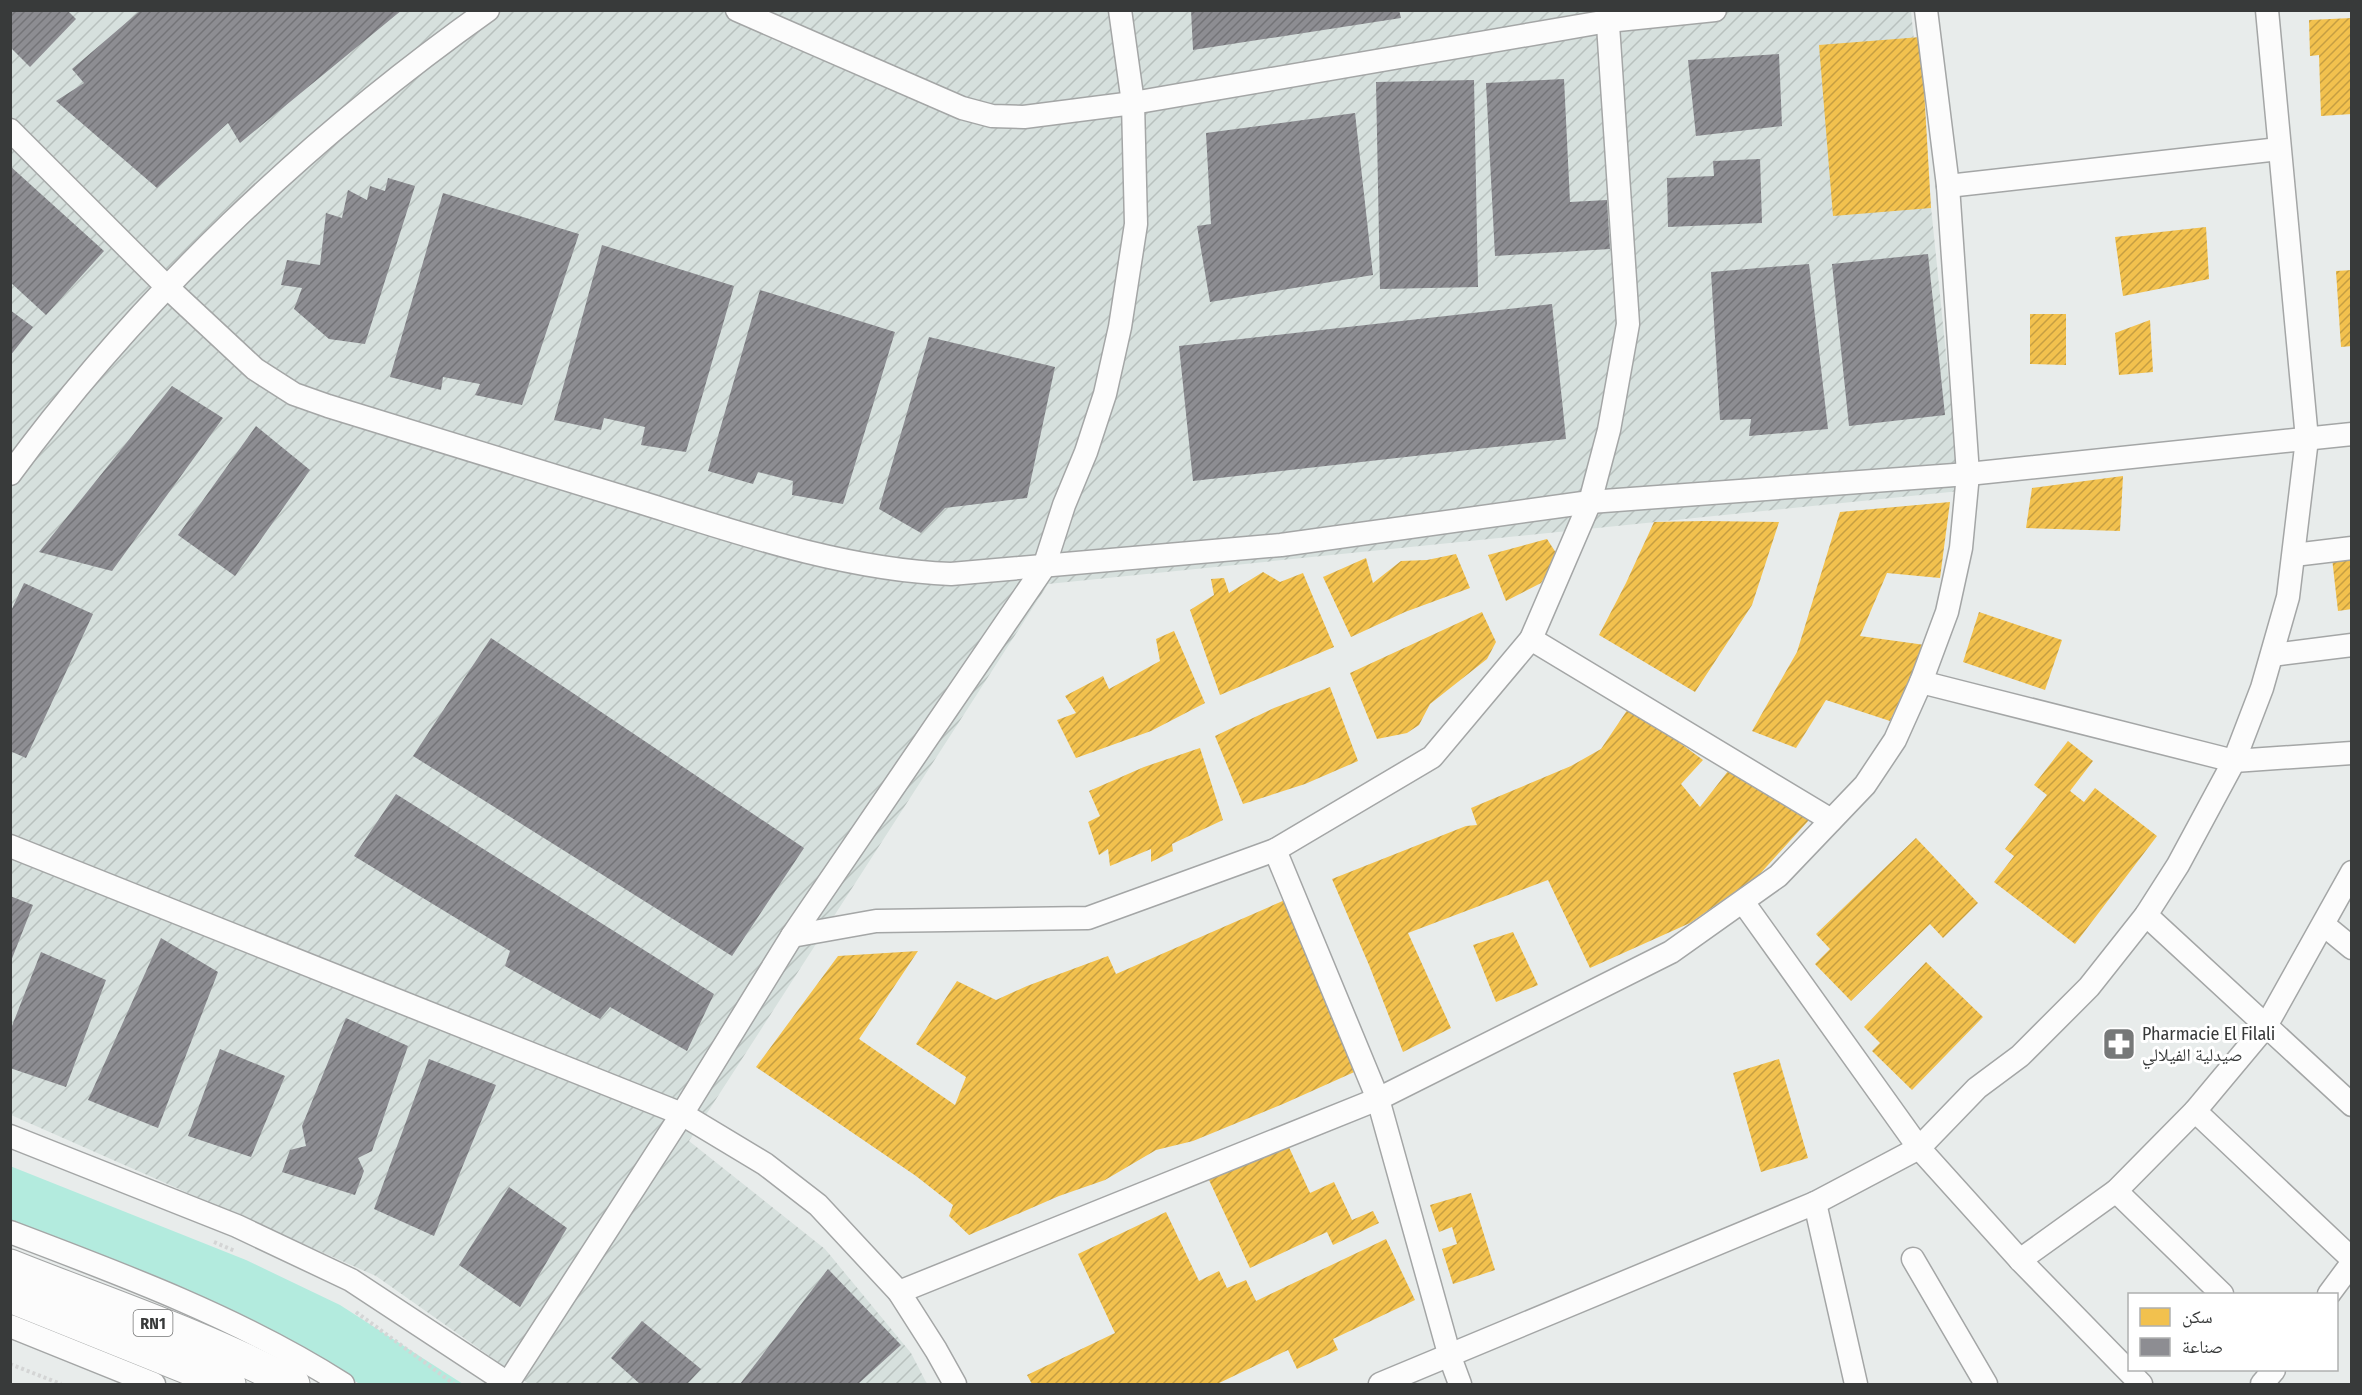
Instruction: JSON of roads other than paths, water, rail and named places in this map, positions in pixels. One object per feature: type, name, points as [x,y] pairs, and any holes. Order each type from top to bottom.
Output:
[{"type":"highway","name":"RN1","points":[[10,1266],[211,1346],[261,1367],[293,1384]]},
{"type":"highway","name":"RN1","points":[[10,1296],[229,1384]]},
{"type":"street","points":[[10,474],[80,384],[167,287],[308,152],[383,87],[488,10]]},
{"type":"street","points":[[737,10],[962,108],[992,116],[1024,117],[1133,103],[1607,16],[1715,10]]},
{"type":"street","points":[[10,1136],[237,1226],[351,1280],[508,1384],[682,1114],[792,936],[1044,567],[1105,394],[1120,327],[1136,224],[1133,103],[1120,10]]},
{"type":"street","points":[[899,1292],[1378,1099],[1671,952],[1778,876],[1864,785],[1895,740],[1921,682],[1947,612],[1961,548],[1968,474],[1948,186],[1926,10]]},
{"type":"street","points":[[1380,1384],[1450,1357],[1815,1203],[1919,1148],[1977,1088],[2020,1056],[2089,987],[2146,915],[2178,865],[2234,761],[2262,688],[2289,597],[2307,439],[2267,10]]},
{"type":"street","points":[[792,936],[876,921],[1088,918],[1275,850],[1432,757],[1531,639],[1590,502],[1609,430],[1628,324],[1607,16]]},
{"type":"street","points":[[10,130],[167,287],[255,369],[294,394],[733,532],[852,562],[907,572],[951,574],[1281,545],[1590,502],[1968,474],[2352,434]]},
{"type":"street","points":[[1948,186],[2279,149]]},
{"type":"street","points":[[2294,555],[2352,548]]},
{"type":"street","points":[[1531,639],[1831,820]]},
{"type":"street","points":[[2272,655],[2352,645]]},
{"type":"street","points":[[1921,682],[2234,761],[2352,753]]},
{"type":"street","points":[[10,846],[682,1114],[765,1164],[818,1205],[899,1292],[955,1384]]},
{"type":"street","points":[[1275,850],[1378,1099],[1450,1357],[1460,1384]]},
{"type":"street","points":[[2020,1260],[2116,1191],[2196,1110],[2266,1026],[2352,872]]},
{"type":"street","points":[[1743,902],[1919,1148],[2020,1260],[2128,1371]]},
{"type":"street","points":[[2146,915],[2352,1106]]},
{"type":"street","points":[[2324,925],[2352,948]]},
{"type":"street","points":[[2196,1110],[2352,1261],[2330,1293]]},
{"type":"street","points":[[2116,1191],[2221,1293]]},
{"type":"street","points":[[1815,1203],[1856,1384]]},
{"type":"street","points":[[10,1232],[114,1272],[222,1320],[272,1344],[343,1384]]},
{"type":"street","points":[[1913,1259],[1986,1384]]},
{"type":"street","points":[[10,1326],[154,1384]]},
{"type":"street","points":[[2128,1371],[2141,1384]]},
{"type":"street","points":[[2262,1384],[2273,1371]]},
{"type":"place","name":"Pharmacie El Filali صيدلية الفيلالي","points":[[2119,1044]]}]
